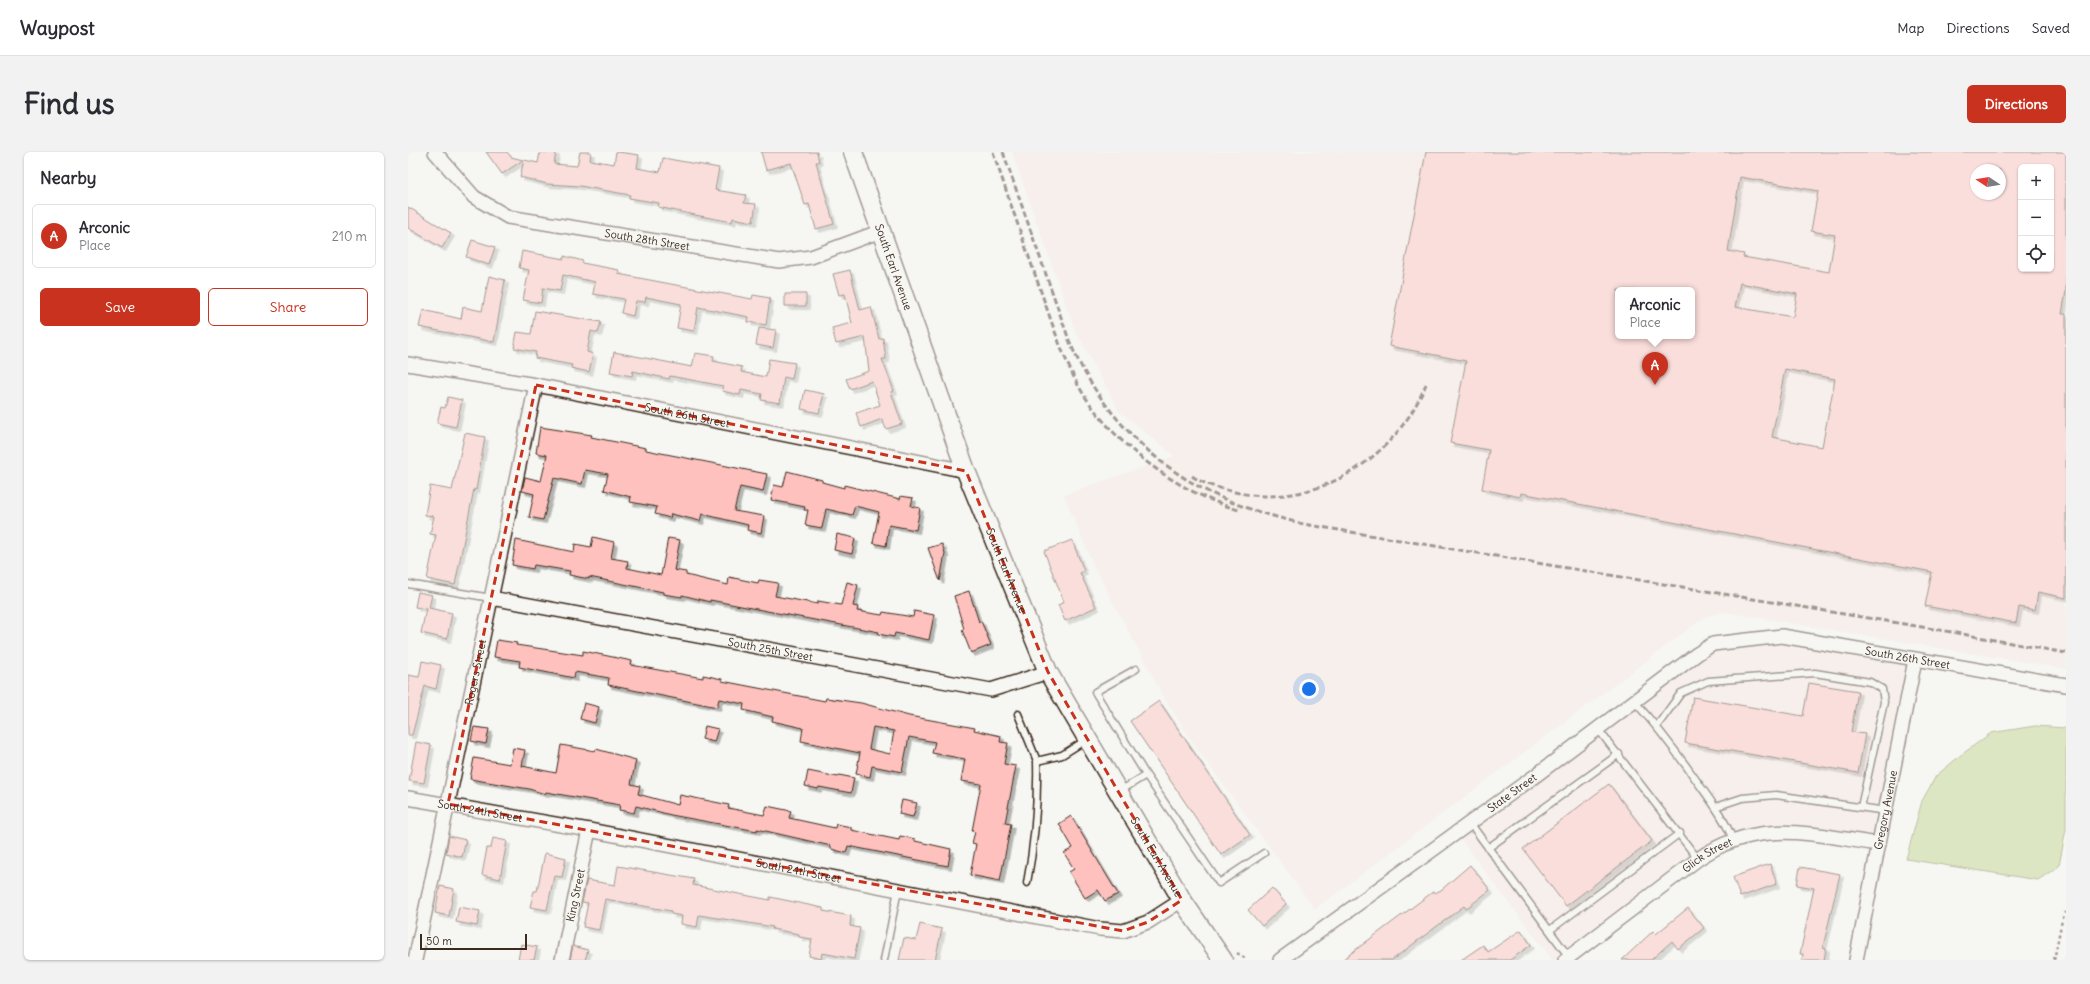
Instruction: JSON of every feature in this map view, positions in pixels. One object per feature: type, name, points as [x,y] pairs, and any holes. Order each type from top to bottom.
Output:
[{"type":"street","name":"South 28th Street","points":[[435,152],[474,197],[508,217],[779,261],[811,257],[881,231]]},
{"type":"street","name":"South Earl Avenue","points":[[853,152],[966,471],[1048,672],[1182,900],[1228,954]]},
{"type":"street","name":"South 26th Street","points":[[408,364],[536,385],[966,471]]},
{"type":"street","name":"Rogers Street","points":[[415,960],[536,385]]},
{"type":"street","name":"South 25th Street","points":[[491,598],[991,690],[1048,672]]},
{"type":"street","name":"South 26th Street","points":[[1748,639],[1782,636],[2066,685]]},
{"type":"street","name":"State Street","points":[[1280,960],[1470,823],[1697,654],[1713,644],[1748,639]]},
{"type":"street","name":"Gregory Avenue","points":[[1856,960],[1915,660]]},
{"type":"street","name":"South 24th Street","points":[[408,798],[589,830],[1100,929],[1123,931],[1148,922],[1182,900]]},
{"type":"street","name":"King Street","points":[[562,960],[589,830]]},
{"type":"street","name":"Glick Street","points":[[1567,958],[1698,859],[1713,849],[1733,840],[1758,833],[1790,831],[1879,844]]},
{"type":"lane","points":[[408,584],[491,598]]},
{"type":"lane","points":[[1136,669],[1095,692],[1146,775],[1219,883],[1264,852]]},
{"type":"lane","points":[[1657,726],[1681,693],[1708,681],[1815,672],[1870,682],[1882,689],[1884,702],[1861,807]]},
{"type":"lane","points":[[1634,701],[1657,726],[1715,807],[1728,827],[1733,840]]},
{"type":"lane","points":[[1018,714],[1037,761],[1038,804],[1033,853],[1027,883]]},
{"type":"lane","points":[[1598,729],[1680,833],[1698,859]]},
{"type":"lane","points":[[1037,761],[1062,755],[1087,739]]},
{"type":"lane","points":[[1488,848],[1619,754]]},
{"type":"lane","points":[[1119,792],[1146,775]]},
{"type":"lane","points":[[1715,807],[1742,798],[1776,795],[1886,811]]},
{"type":"lane","points":[[1470,823],[1550,930],[1567,958]]},
{"type":"lane","points":[[1550,930],[1680,833]]},
{"type":"lane","points":[[884,960],[898,890]]},
{"type":"path","points":[[2054,960],[2062,920],[2066,912]]},
{"type":"path","points":[[1228,954],[1245,958]]},
{"type":"highlighted area","points":[[536,385],[966,471],[1048,672],[1182,900],[1148,922],[1123,931],[448,804]]},
{"type":"shaded area","points":[[1012,152],[2066,152],[2066,669],[1725,612],[1706,616],[1315,909],[1198,750],[1163,696],[1094,566],[1064,495],[1175,456],[1120,412],[1075,330]]},
{"type":"shaded area","points":[[1782,636],[1915,660],[1879,844],[1790,831],[1733,840],[1565,960],[1553,960],[1456,833],[1697,654]]},
{"type":"green space","points":[[2035,726],[2066,728],[2066,829],[2059,866],[2038,880],[1906,859],[1922,801],[1936,776],[1991,733]]},
{"type":"building","points":[[486,152],[507,152],[511,157],[523,160],[502,174]]},
{"type":"building","points":[[540,152],[556,152],[554,164],[577,166],[580,152],[591,152],[590,160],[614,164],[616,152],[618,152],[639,155],[637,168],[660,172],[663,158],[719,168],[715,190],[746,195],[744,203],[756,204],[753,222],[733,218],[732,222],[695,215],[658,207],[659,203],[629,198],[630,195],[580,186],[547,184],[520,177],[524,160],[538,163]]},
{"type":"building","points":[[761,152],[817,152],[819,162],[816,162],[834,224],[816,229],[809,204],[805,205],[791,163],[766,170]]},
{"type":"building","points":[[1426,152],[2066,152],[2066,291],[2062,314],[2066,314],[2066,598],[2038,592],[2035,610],[2019,607],[2016,623],[1925,606],[1932,572],[1521,493],[1520,497],[1482,489],[1489,450],[1450,443],[1466,361],[1389,346]],"holes":[[[1740,177],[1818,191],[1811,231],[1835,235],[1829,272],[1743,257],[1744,254],[1728,251]],[[1740,283],[1797,294],[1793,317],[1735,307]],[[1785,369],[1835,379],[1822,447],[1772,437]]]},
{"type":"building","points":[[408,207],[451,233],[442,248],[408,228]]},
{"type":"building","points":[[472,240],[495,247],[489,265],[466,257]]},
{"type":"building","points":[[522,251],[564,259],[564,256],[583,261],[582,263],[619,270],[618,274],[676,285],[752,299],[753,295],[770,298],[766,325],[748,322],[749,317],[698,307],[694,331],[677,328],[681,304],[646,297],[645,302],[636,301],[633,316],[621,313],[624,299],[593,294],[595,282],[563,275],[560,291],[543,288],[541,303],[523,300],[529,270],[519,268]]},
{"type":"building","points":[[850,270],[860,310],[871,307],[879,339],[883,338],[886,359],[882,359],[894,391],[891,392],[902,424],[886,429],[882,419],[861,427],[856,413],[880,405],[872,381],[850,389],[846,379],[869,371],[865,337],[836,344],[832,328],[852,323],[845,294],[839,295],[833,274]]},
{"type":"building","points":[[489,276],[505,280],[494,342],[419,327],[423,310],[461,319],[463,307],[482,311]]},
{"type":"building","points":[[785,294],[806,294],[806,306],[785,306]]},
{"type":"building","points":[[535,311],[601,322],[598,333],[591,331],[587,352],[593,354],[589,372],[571,368],[572,365],[535,358],[536,352],[514,348],[517,332],[531,334]]},
{"type":"building","points":[[759,328],[776,330],[773,348],[756,345]]},
{"type":"building","points":[[614,352],[692,367],[695,353],[714,356],[713,361],[742,367],[741,372],[766,377],[769,359],[795,363],[792,379],[784,377],[780,403],[761,400],[762,394],[741,390],[740,395],[722,391],[723,386],[670,376],[669,379],[633,371],[632,376],[610,372]]},
{"type":"building","points":[[805,390],[824,394],[819,413],[801,409]]},
{"type":"building","points":[[448,397],[462,400],[456,427],[437,423],[441,407],[445,408]]},
{"type":"building","points":[[540,427],[592,435],[591,437],[646,448],[646,450],[767,474],[763,492],[740,487],[734,511],[764,516],[761,533],[747,530],[748,525],[702,514],[700,521],[671,514],[670,518],[655,514],[657,507],[630,502],[631,497],[604,490],[608,474],[585,470],[582,484],[554,478],[543,520],[529,517],[534,494],[522,491],[525,477],[541,481],[547,455],[536,453]]},
{"type":"building","points":[[465,433],[485,437],[476,490],[474,489],[455,585],[427,579],[436,535],[430,534],[434,516],[425,515],[430,486],[452,490]]},
{"type":"building","points":[[787,471],[822,480],[822,482],[844,488],[844,485],[900,499],[901,496],[913,498],[911,506],[920,508],[916,530],[889,525],[886,546],[873,543],[879,512],[855,506],[852,515],[826,509],[822,528],[805,525],[808,510],[804,510],[805,507],[771,500],[774,485],[783,487]]},
{"type":"building","points":[[837,534],[855,538],[852,554],[834,550]]},
{"type":"building","points":[[593,537],[614,542],[611,558],[628,561],[627,568],[661,575],[668,538],[680,540],[674,570],[686,572],[686,575],[728,585],[729,577],[758,583],[759,580],[778,583],[775,596],[818,604],[818,601],[841,605],[847,582],[858,585],[853,606],[858,607],[857,611],[882,615],[883,612],[913,617],[914,611],[934,615],[929,640],[895,633],[894,637],[878,634],[879,632],[710,600],[710,602],[682,595],[682,597],[663,594],[663,592],[589,577],[589,579],[569,575],[570,571],[534,565],[533,569],[512,565],[516,540],[574,552],[575,544],[591,547]]},
{"type":"building","points":[[1072,540],[1084,571],[1080,573],[1096,607],[1065,621],[1058,605],[1064,602],[1044,551]]},
{"type":"building","points":[[942,544],[945,553],[940,581],[928,548]]},
{"type":"building","points":[[969,591],[979,622],[981,621],[991,645],[971,653],[962,630],[964,629],[954,596]]},
{"type":"building","points":[[418,592],[432,595],[429,608],[452,613],[447,639],[421,633],[426,609],[415,607]]},
{"type":"building","points":[[497,640],[517,643],[516,645],[583,655],[583,651],[632,661],[631,665],[703,678],[703,675],[722,679],[722,681],[825,701],[826,698],[861,703],[909,716],[975,728],[974,730],[1001,736],[1000,742],[1008,743],[1004,764],[1016,766],[1005,823],[1011,824],[1000,881],[970,875],[976,844],[972,843],[975,832],[972,831],[981,784],[961,781],[965,759],[932,753],[935,742],[909,737],[902,772],[872,766],[870,777],[856,774],[860,753],[801,741],[803,728],[772,721],[773,717],[743,710],[744,704],[719,699],[717,707],[608,685],[609,678],[575,672],[574,678],[519,667],[520,661],[494,657]],"holes":[[[873,727],[894,731],[890,754],[869,749]]]},
{"type":"building","points":[[422,661],[441,665],[436,689],[425,686],[412,735],[408,735],[408,675],[419,677]]},
{"type":"building","points":[[1809,683],[1858,691],[1851,732],[1865,734],[1858,773],[1685,743],[1693,697],[1803,716]]},
{"type":"building","points":[[1159,701],[1250,835],[1221,855],[1130,721]]},
{"type":"building","points":[[584,703],[599,707],[595,723],[580,719]]},
{"type":"building","points":[[705,726],[718,729],[714,742],[702,739]]},
{"type":"building","points":[[474,727],[489,729],[486,744],[471,741]]},
{"type":"building","points":[[416,742],[431,745],[424,783],[409,781]]},
{"type":"building","points":[[561,745],[595,751],[596,749],[636,760],[631,784],[640,786],[638,794],[678,805],[680,795],[729,805],[728,808],[764,815],[767,806],[791,811],[789,818],[835,828],[836,824],[851,827],[851,830],[899,840],[900,836],[915,839],[915,841],[951,849],[948,866],[848,846],[846,853],[831,849],[831,846],[757,829],[757,831],[671,815],[636,806],[634,813],[619,810],[620,805],[546,792],[545,794],[529,789],[470,779],[474,758],[510,764],[513,748],[525,750],[522,766],[556,773]]},
{"type":"building","points":[[808,771],[838,777],[839,775],[854,778],[851,793],[805,786]]},
{"type":"building","points":[[1609,784],[1652,841],[1566,906],[1523,849]]},
{"type":"building","points":[[902,800],[917,803],[913,817],[899,814]]},
{"type":"building","points":[[1071,816],[1118,894],[1105,901],[1098,890],[1085,898],[1069,872],[1074,869],[1064,853],[1073,848],[1059,824]]},
{"type":"building","points":[[449,836],[466,840],[462,857],[446,853]]},
{"type":"building","points":[[493,838],[507,841],[500,879],[482,875],[487,848],[491,848]]},
{"type":"building","points":[[545,853],[566,858],[562,877],[554,876],[547,910],[530,907],[534,891],[537,891]]},
{"type":"building","points":[[1770,864],[1777,884],[1740,897],[1733,877]]},
{"type":"building","points":[[1470,865],[1490,890],[1466,909],[1464,906],[1392,960],[1342,960],[1434,891],[1435,893],[1441,890]]},
{"type":"building","points":[[618,866],[694,879],[693,885],[770,900],[770,897],[823,908],[823,911],[851,916],[850,926],[860,928],[854,959],[822,953],[821,959],[809,956],[812,939],[799,937],[799,934],[772,929],[773,927],[699,915],[697,927],[681,924],[682,916],[671,914],[671,911],[605,899],[599,930],[583,927],[588,903],[582,902],[587,880],[615,885]]},
{"type":"building","points":[[1800,867],[1840,874],[1823,947],[1826,948],[1824,960],[1802,960],[1803,954],[1800,954],[1814,888],[1797,885]]},
{"type":"building","points":[[440,886],[454,889],[449,916],[435,913]]},
{"type":"building","points":[[1272,888],[1286,904],[1262,926],[1248,910]]},
{"type":"building","points":[[459,907],[480,911],[477,926],[456,922]]},
{"type":"building","points":[[1688,908],[1704,928],[1678,949],[1672,941],[1651,960],[1622,960],[1653,931],[1656,934]]},
{"type":"building","points":[[920,924],[942,929],[935,960],[899,960],[904,938],[916,940]]},
{"type":"building","points":[[1521,930],[1531,945],[1510,960],[1461,960],[1483,945],[1488,952]]},
{"type":"building","points":[[521,944],[537,947],[534,960],[518,960]]},
{"type":"building","points":[[573,946],[588,950],[585,960],[570,960]]},
{"type":"railway","points":[[993,152],[1061,348],[1078,385],[1092,406],[1126,445],[1169,478],[1215,502],[1239,510]]},
{"type":"railway","points":[[1003,152],[1069,340],[1095,390],[1112,413],[1131,434],[1152,453],[1174,471],[1197,486],[1222,498],[1252,510],[1303,524],[1940,630],[2066,653]]},
{"type":"railway","points":[[1192,476],[1221,489],[1262,496],[1292,494],[1321,487],[1348,474],[1373,457],[1394,435],[1412,411],[1426,384]]},
{"type":"place","name":"Arconic","points":[[1655,385]]}]
